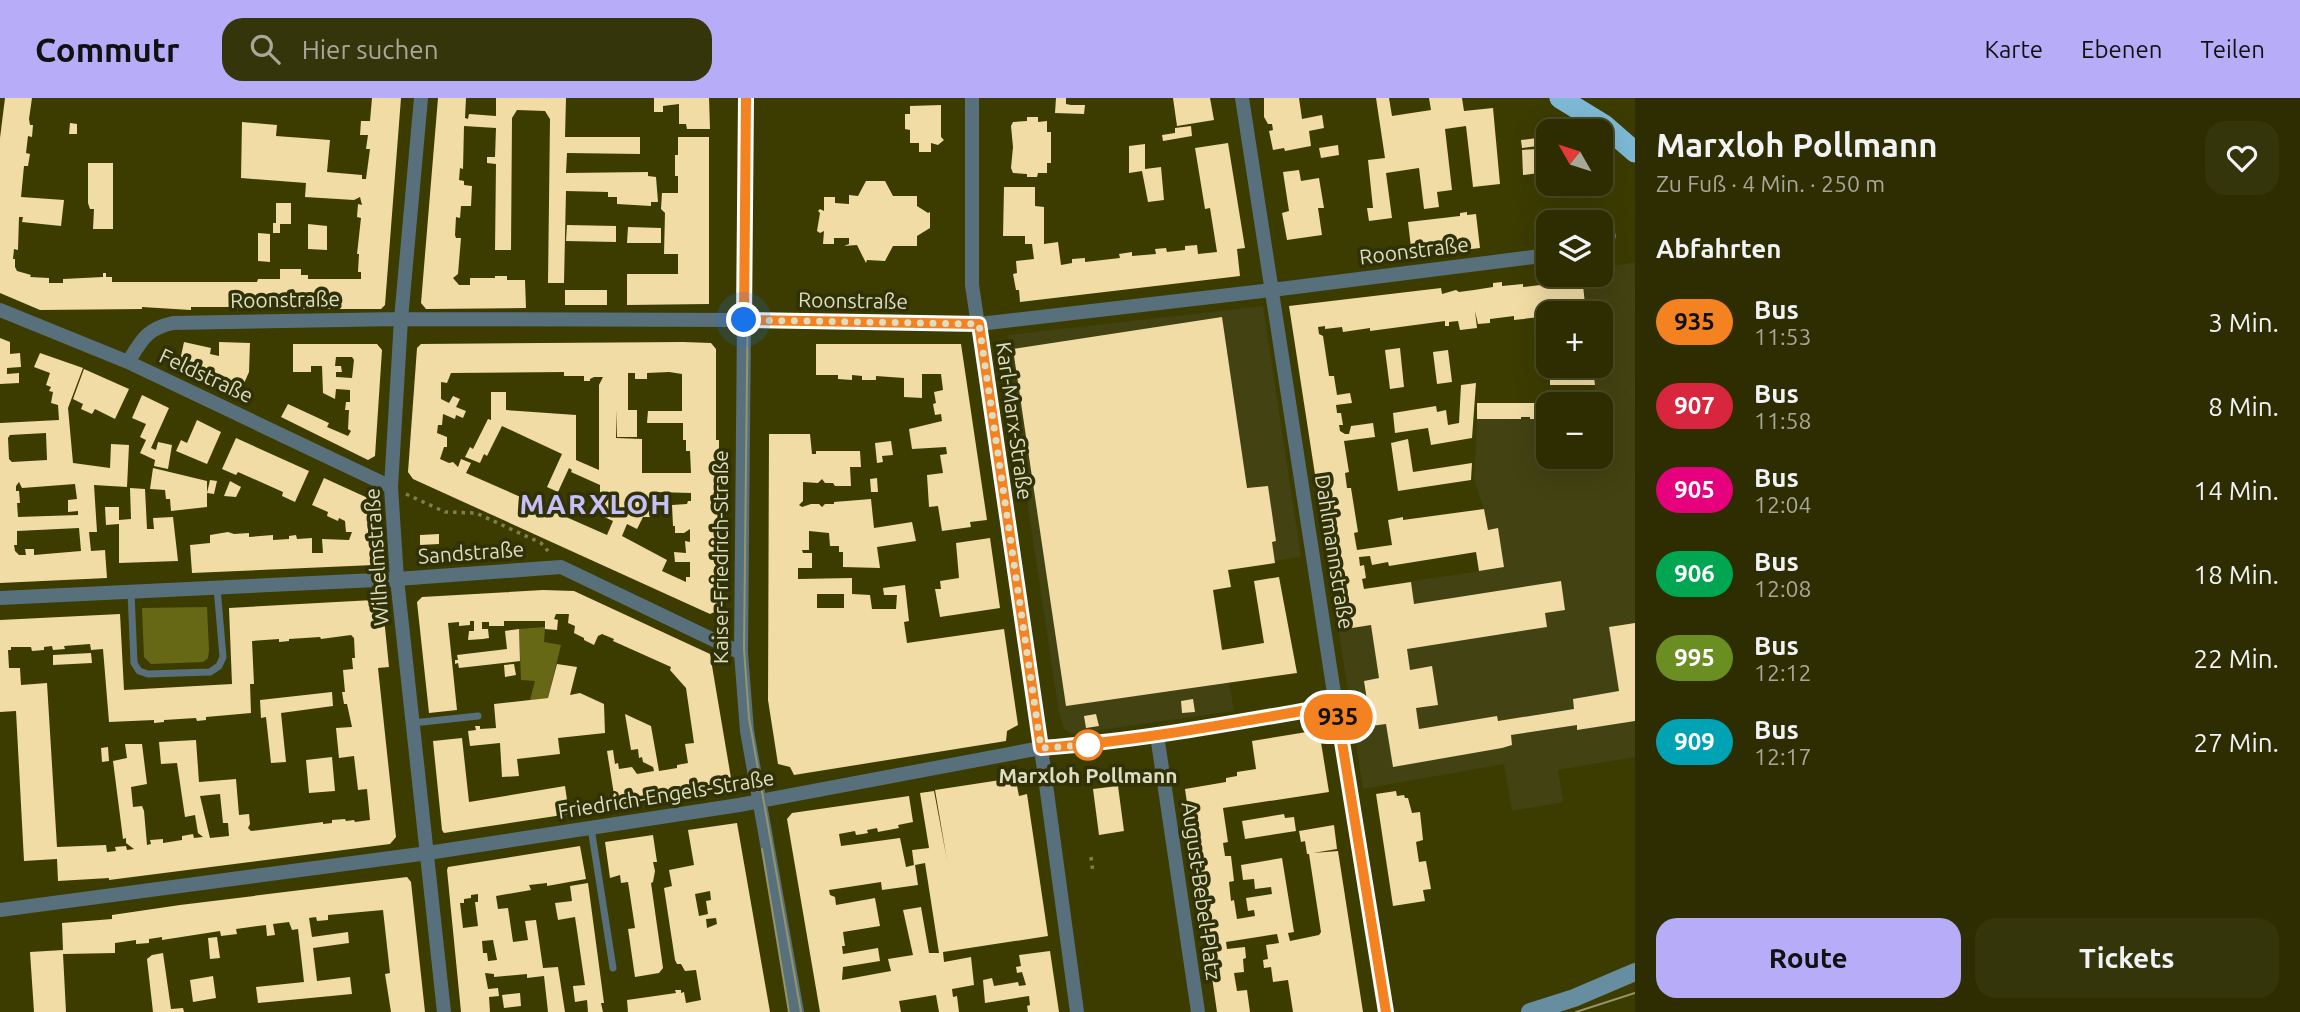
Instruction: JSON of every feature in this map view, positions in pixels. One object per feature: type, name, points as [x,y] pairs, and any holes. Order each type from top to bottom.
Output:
[{"type":"highway","points":[[1560,98],[1604,125],[1635,152]]},
{"type":"main road","points":[[1530,1012],[1574,998],[1635,972]]},
{"type":"street","name":"Wilhelmstraße","points":[[421,98],[401,319],[391,487],[397,579],[444,1012]]},
{"type":"street","name":"Kaiser-Friedrich-Straße","points":[[746,98],[741,653],[746,721],[797,1012]]},
{"type":"street","name":"Karl-Marx-Straße","points":[[972,98],[972,285],[1041,748]]},
{"type":"street","name":"Dahlmannstraße","points":[[1242,98],[1386,1012]]},
{"type":"street","name":"Roonstraße","points":[[128,362],[145,336],[157,327],[173,324],[401,319],[979,324],[1536,257]]},
{"type":"street","name":"Feldstraße","points":[[0,310],[128,362],[391,487]]},
{"type":"street","points":[[561,567],[741,653]]},
{"type":"street","name":"Sandstraße","points":[[0,598],[397,579],[561,567]]},
{"type":"street","name":"Friedrich-Engels-Straße","points":[[0,910],[428,853],[591,828],[759,802],[1041,748],[1088,745],[1157,735],[1336,705]]},
{"type":"street","name":"August-Bebel-Platz","points":[[1157,735],[1198,1012]]},
{"type":"street","points":[[1041,748],[1077,1012]]},
{"type":"lane","points":[[131,592],[134,663],[139,671],[148,674],[210,672],[219,666],[223,657],[217,588]]},
{"type":"lane","points":[[413,723],[478,716]]},
{"type":"lane","points":[[591,828],[613,968]]},
{"type":"path","points":[[391,487],[445,512],[476,513],[541,542],[561,567]]},
{"type":"path","points":[[1091,857],[1093,873]]},
{"type":"shaded area","points":[[1635,262],[1635,757],[1558,770],[1563,802],[1512,811],[1504,764],[1363,789],[1333,593],[1494,569],[1484,509],[1474,480],[1477,419],[1536,419],[1536,469],[1613,469],[1613,392],[1596,392],[1594,378],[1613,378],[1613,301],[1585,301],[1584,287],[1613,287],[1613,266]]},
{"type":"shaded area","points":[[1263,306],[1301,557],[1210,570],[1234,711],[1072,734],[1064,729],[1059,712],[1029,514],[1008,335]]},
{"type":"shaded area","points":[[207,607],[209,650],[208,658],[203,662],[151,664],[144,657],[142,608]]},
{"type":"shaded area","points":[[545,627],[544,642],[561,645],[548,698],[530,700],[535,681],[521,680],[519,629]]},
{"type":"building","points":[[5,98],[32,98],[29,119],[30,125],[33,125],[32,137],[28,136],[26,153],[30,154],[28,166],[24,166],[21,197],[64,200],[61,226],[22,222],[23,217],[19,217],[18,250],[14,249],[13,259],[15,267],[17,271],[31,275],[30,277],[49,278],[49,283],[63,283],[63,279],[103,277],[103,273],[106,273],[106,277],[112,277],[112,282],[257,282],[258,279],[280,279],[280,269],[301,269],[301,275],[308,275],[308,279],[361,279],[357,254],[361,218],[357,217],[358,204],[362,205],[360,197],[354,200],[305,197],[306,183],[241,178],[242,122],[277,125],[276,136],[330,140],[327,172],[362,175],[362,179],[366,179],[370,149],[366,149],[368,135],[360,135],[361,121],[370,121],[372,98],[401,98],[385,305],[381,309],[191,307],[191,310],[142,307],[40,310],[0,293],[0,138]]},
{"type":"building","points":[[438,98],[466,98],[465,118],[468,119],[469,114],[496,116],[496,98],[566,98],[565,137],[640,137],[640,154],[567,153],[566,173],[648,172],[648,176],[656,177],[658,202],[651,202],[651,206],[617,204],[617,197],[608,197],[608,192],[566,191],[564,283],[548,283],[550,119],[545,111],[517,110],[512,118],[511,250],[495,250],[496,164],[487,163],[487,157],[495,157],[496,128],[464,126],[463,169],[460,168],[459,180],[464,181],[464,185],[472,186],[471,206],[461,206],[460,218],[456,217],[455,235],[456,238],[461,238],[458,274],[453,278],[459,285],[470,285],[470,278],[495,276],[507,276],[507,280],[525,280],[526,308],[426,309],[421,303]]},
{"type":"building","points":[[654,98],[709,98],[710,129],[687,129],[686,124],[679,124],[679,104],[663,106],[663,112],[654,112]]},
{"type":"building","points":[[1056,98],[1066,98],[1066,104],[1085,105],[1084,114],[1055,113]]},
{"type":"building","points":[[1173,98],[1210,98],[1214,120],[1177,126]]},
{"type":"building","points":[[1264,98],[1299,98],[1302,119],[1322,115],[1324,128],[1309,131],[1311,146],[1285,151],[1284,148],[1273,150],[1269,131],[1273,130],[1272,124],[1268,124],[1264,117]]},
{"type":"building","points":[[1376,98],[1389,98],[1392,116],[1431,110],[1429,98],[1462,98],[1464,111],[1493,108],[1500,184],[1473,187],[1466,126],[1445,129],[1452,190],[1437,192],[1439,207],[1424,209],[1419,168],[1386,173],[1392,218],[1369,221],[1367,208],[1373,208],[1368,160],[1385,158]]},
{"type":"building","points":[[941,105],[941,137],[944,140],[938,145],[931,143],[931,152],[919,152],[919,143],[910,143],[910,130],[905,129],[905,114],[910,114],[910,106]]},
{"type":"building","points":[[1027,117],[1038,117],[1038,122],[1047,121],[1047,132],[1051,132],[1051,163],[1047,163],[1047,173],[1038,173],[1037,177],[1013,173],[1011,168],[1011,126],[1013,122],[1027,121]]},
{"type":"building","points":[[70,123],[77,124],[77,134],[69,134]]},
{"type":"building","points":[[1191,126],[1192,136],[1163,141],[1162,135],[1175,133],[1175,128]]},
{"type":"building","points":[[678,137],[709,137],[709,304],[627,305],[627,274],[678,274],[678,254],[664,254],[665,213],[661,209],[662,193],[678,193],[675,155],[678,155]]},
{"type":"building","points":[[1536,138],[1536,146],[1522,148],[1521,140]]},
{"type":"building","points":[[1228,143],[1245,248],[1237,249],[1240,276],[1020,302],[1013,274],[1017,273],[1016,261],[1034,259],[1032,244],[1025,244],[1025,236],[1003,236],[1004,187],[1035,187],[1035,206],[1044,207],[1044,244],[1058,242],[1061,265],[1072,263],[1072,259],[1085,258],[1085,262],[1120,258],[1119,254],[1132,252],[1132,256],[1156,254],[1155,249],[1166,248],[1167,252],[1185,250],[1185,246],[1197,245],[1198,254],[1217,252],[1210,208],[1205,209],[1195,148]]},
{"type":"building","points":[[1145,144],[1145,169],[1161,167],[1164,200],[1148,202],[1142,171],[1129,173],[1129,146]]},
{"type":"building","points":[[1338,145],[1339,155],[1321,158],[1319,148]]},
{"type":"building","points":[[1536,149],[1536,173],[1523,175],[1522,150]]},
{"type":"building","points":[[88,163],[113,163],[113,229],[93,229],[94,209],[90,209],[88,203]]},
{"type":"building","points":[[1299,170],[1301,181],[1319,178],[1324,208],[1318,208],[1322,235],[1287,240],[1282,213],[1289,211],[1283,172]]},
{"type":"building","points":[[866,181],[885,181],[893,196],[917,196],[917,206],[930,212],[930,228],[917,236],[917,246],[893,246],[885,261],[867,260],[866,263],[857,245],[844,246],[849,244],[849,238],[834,238],[834,244],[823,244],[824,231],[817,231],[818,211],[824,211],[824,197],[835,197],[835,203],[849,204],[849,195],[858,196]]},
{"type":"building","points":[[276,203],[291,203],[291,224],[280,224],[280,233],[273,233]]},
{"type":"building","points":[[1467,212],[1467,215],[1476,214],[1480,248],[1412,256],[1408,222],[1460,216],[1460,213]]},
{"type":"building","points":[[308,224],[327,226],[327,250],[308,249]]},
{"type":"building","points":[[567,225],[616,226],[616,242],[566,241]]},
{"type":"building","points":[[628,227],[661,228],[661,243],[627,243]]},
{"type":"building","points":[[258,233],[270,234],[270,262],[258,261]]},
{"type":"building","points":[[1502,282],[1502,286],[1523,284],[1523,287],[1583,287],[1585,301],[1536,301],[1536,317],[1514,320],[1514,316],[1490,319],[1490,323],[1478,324],[1475,311],[1477,328],[1460,330],[1458,321],[1449,322],[1449,326],[1445,326],[1445,321],[1370,331],[1370,328],[1343,332],[1342,327],[1318,327],[1319,334],[1323,336],[1329,376],[1334,376],[1337,395],[1350,393],[1352,403],[1336,405],[1343,425],[1339,425],[1340,431],[1349,434],[1351,426],[1373,423],[1375,437],[1344,441],[1349,472],[1345,473],[1347,488],[1351,488],[1358,532],[1354,533],[1357,550],[1392,545],[1388,520],[1403,517],[1403,520],[1484,509],[1488,530],[1498,528],[1504,567],[1479,571],[1476,552],[1389,566],[1388,562],[1372,565],[1370,556],[1359,557],[1360,566],[1364,565],[1364,589],[1411,582],[1414,604],[1561,581],[1565,610],[1545,613],[1547,627],[1407,649],[1410,670],[1432,666],[1438,705],[1416,708],[1419,729],[1497,716],[1498,721],[1574,709],[1573,699],[1619,691],[1609,627],[1635,623],[1635,721],[1577,730],[1577,725],[1511,735],[1512,745],[1502,748],[1393,767],[1386,724],[1371,726],[1364,681],[1379,678],[1371,625],[1339,630],[1289,306],[1441,288],[1442,294],[1493,287],[1493,283]]},
{"type":"building","points":[[565,290],[607,290],[607,305],[565,305]]},
{"type":"building","points":[[1222,317],[1247,488],[1268,486],[1276,541],[1272,542],[1275,563],[1228,570],[1231,587],[1213,590],[1222,650],[1264,643],[1254,581],[1279,577],[1297,673],[1066,706],[1013,349]]},
{"type":"building","points":[[0,338],[10,342],[10,354],[20,353],[21,367],[7,368],[7,374],[19,373],[19,383],[0,384]]},
{"type":"building","points":[[184,342],[211,348],[210,354],[219,356],[219,342],[250,343],[249,372],[238,397],[210,384],[215,371],[206,369],[205,375],[178,370]]},
{"type":"building","points":[[711,343],[716,349],[716,440],[719,440],[719,610],[710,614],[413,479],[408,472],[417,348],[421,344]],"holes":[[[564,372],[564,376],[584,376],[584,381],[603,377],[599,385],[599,470],[576,460],[576,415],[506,410],[506,392],[491,392],[491,420],[488,419],[473,449],[470,447],[465,457],[480,463],[484,454],[487,456],[502,426],[562,454],[547,487],[558,492],[569,468],[571,472],[600,485],[600,515],[613,521],[607,535],[466,473],[471,463],[461,459],[458,467],[453,462],[440,459],[444,447],[447,447],[447,437],[437,433],[438,425],[442,425],[443,414],[455,419],[456,415],[463,418],[466,411],[456,407],[460,399],[453,396],[449,403],[441,399],[441,382],[447,383],[451,373]],[[628,373],[635,373],[635,379],[647,379],[647,373],[682,374],[682,411],[648,411],[647,423],[683,423],[683,440],[686,440],[686,451],[690,451],[691,473],[642,473],[642,439],[616,438],[616,410],[617,437],[637,437],[637,410],[628,410]],[[655,492],[691,493],[691,501],[687,504],[672,505],[675,533],[684,533],[690,529],[690,542],[685,541],[686,553],[674,552],[675,562],[690,562],[690,577],[686,577],[686,582],[662,571],[667,560],[622,536],[627,524],[637,529],[643,517],[655,517]]]},
{"type":"building","points":[[293,344],[377,344],[382,350],[375,456],[368,460],[281,417],[288,404],[329,423],[327,427],[348,436],[351,431],[348,429],[349,410],[345,410],[346,402],[350,402],[350,390],[336,389],[335,399],[323,393],[322,366],[311,366],[311,372],[293,372]],"holes":[[[336,357],[352,357],[352,378],[336,377],[336,372],[342,372],[341,366],[335,366]]]},
{"type":"building","points":[[816,344],[961,344],[987,520],[970,522],[971,527],[942,531],[938,506],[929,507],[927,475],[943,473],[940,455],[947,454],[946,447],[912,449],[909,429],[942,421],[941,414],[935,415],[933,404],[936,403],[934,392],[943,390],[941,374],[922,374],[922,398],[904,397],[904,378],[876,376],[876,380],[862,380],[862,376],[852,375],[852,380],[838,379],[838,375],[816,375]]},
{"type":"building","points":[[1400,348],[1404,387],[1390,389],[1385,350]]},
{"type":"building","points":[[1448,350],[1452,382],[1437,384],[1433,352]]},
{"type":"building","points":[[40,353],[83,368],[68,408],[73,463],[110,468],[111,444],[129,445],[127,487],[94,485],[97,532],[89,532],[91,551],[105,550],[107,578],[0,583],[0,423],[59,420],[58,405],[51,403],[53,392],[49,391],[51,387],[46,385],[50,373],[34,367]],"holes":[[[46,433],[47,460],[12,462],[9,459],[10,435]],[[19,482],[22,488],[75,484],[77,499],[68,500],[68,512],[78,511],[78,515],[18,517],[17,503],[20,503],[16,486]],[[79,528],[81,551],[34,555],[34,549],[25,549],[26,555],[19,555],[14,545],[17,545],[17,531]]]},
{"type":"building","points":[[84,369],[129,389],[115,419],[95,409],[92,414],[81,409],[83,404],[73,399]]},
{"type":"building","points":[[1550,378],[1594,378],[1595,385],[1550,385]]},
{"type":"building","points":[[1476,383],[1472,438],[1431,445],[1428,428],[1395,433],[1393,413],[1436,406],[1437,412],[1446,410],[1448,425],[1459,423],[1461,385]]},
{"type":"building","points":[[142,395],[169,408],[151,448],[156,450],[158,442],[172,445],[168,469],[154,466],[155,460],[140,453],[146,440],[140,437],[146,424],[132,418]]},
{"type":"building","points":[[1477,403],[1536,403],[1536,419],[1477,419]]},
{"type":"building","points":[[197,420],[221,432],[207,464],[176,451],[181,440],[187,443]]},
{"type":"building","points":[[769,434],[810,434],[812,454],[816,454],[816,451],[860,451],[861,467],[850,467],[851,486],[835,486],[822,479],[818,483],[803,482],[803,501],[799,505],[802,507],[819,504],[822,507],[834,502],[871,499],[874,528],[912,522],[916,541],[877,547],[880,568],[843,567],[843,552],[839,552],[839,546],[830,546],[829,533],[809,531],[809,550],[802,550],[803,553],[812,553],[812,568],[798,568],[798,579],[852,578],[852,594],[870,595],[872,609],[896,609],[897,595],[884,595],[883,588],[905,585],[909,621],[904,622],[907,643],[1004,629],[1018,725],[1007,731],[1006,741],[794,775],[790,767],[778,764],[768,700]],"holes":[[[817,594],[844,594],[844,608],[817,608]]]},
{"type":"building","points":[[236,438],[309,471],[295,502],[282,496],[283,492],[238,472],[236,475],[222,469]]},
{"type":"building","points":[[1408,439],[1413,472],[1472,463],[1471,480],[1398,491],[1391,443]]},
{"type":"building","points":[[891,441],[893,455],[882,456],[883,462],[877,463],[875,443]]},
{"type":"building","points":[[153,468],[207,481],[207,507],[171,511],[170,499],[166,499],[165,490],[150,489]]},
{"type":"building","points":[[324,478],[370,499],[373,503],[379,559],[374,565],[192,573],[190,545],[210,543],[210,535],[249,533],[249,537],[273,535],[273,540],[289,539],[289,536],[296,535],[297,539],[312,538],[312,553],[323,553],[322,539],[349,540],[352,532],[346,532],[345,521],[327,516],[328,512],[312,505]]},
{"type":"building","points":[[877,478],[878,492],[871,492],[870,479]]},
{"type":"building","points":[[210,480],[217,481],[214,494],[207,493]]},
{"type":"building","points":[[230,481],[241,487],[236,497],[224,496]]},
{"type":"building","points":[[130,488],[145,489],[147,529],[154,529],[153,518],[173,517],[178,561],[119,563],[119,524],[106,525],[105,507],[119,507],[119,520],[131,519]]},
{"type":"building","points":[[439,534],[439,544],[420,545],[420,535]]},
{"type":"building","points":[[990,538],[1000,608],[940,617],[935,589],[941,589],[940,581],[959,578],[956,543]]},
{"type":"building","points":[[543,590],[574,591],[710,654],[732,784],[728,789],[616,807],[607,751],[613,750],[615,764],[618,763],[619,769],[632,767],[637,774],[654,771],[653,767],[643,762],[642,757],[639,758],[638,749],[631,750],[625,714],[651,726],[659,771],[688,763],[685,744],[694,743],[686,688],[670,670],[671,667],[613,641],[614,639],[602,634],[594,645],[584,640],[574,633],[575,626],[568,623],[569,614],[556,614],[554,619],[558,620],[557,630],[545,629],[545,621],[504,621],[504,626],[489,626],[489,622],[482,622],[482,629],[488,629],[489,638],[483,639],[468,640],[469,631],[474,631],[474,621],[470,621],[470,625],[459,626],[459,622],[448,623],[457,710],[429,713],[417,602],[422,597]]},
{"type":"building","points":[[373,600],[381,603],[389,667],[378,668],[396,837],[390,844],[109,880],[58,881],[57,859],[24,861],[16,711],[0,712],[0,620],[120,614],[124,690],[232,684],[229,608]],"holes":[[[351,635],[354,638],[355,658],[352,658],[353,669],[343,670],[345,692],[342,692],[352,727],[336,728],[339,758],[354,756],[358,790],[367,789],[370,820],[332,820],[332,823],[251,831],[248,828],[249,814],[239,815],[236,779],[199,782],[196,740],[159,742],[161,764],[177,763],[185,817],[195,815],[198,833],[203,837],[194,838],[193,834],[182,836],[182,840],[163,843],[163,839],[150,840],[151,844],[147,845],[144,811],[142,806],[133,807],[131,787],[147,784],[142,744],[125,744],[127,758],[113,761],[123,839],[126,838],[126,843],[134,849],[127,850],[126,846],[115,847],[116,851],[107,852],[106,845],[57,847],[47,683],[21,685],[20,668],[9,668],[8,650],[11,650],[11,647],[31,647],[32,651],[52,646],[53,650],[65,649],[64,646],[90,644],[91,650],[103,649],[109,722],[154,720],[154,723],[196,718],[197,721],[206,720],[206,717],[251,713],[250,684],[254,684],[252,641],[279,639],[279,642]],[[220,794],[223,823],[228,823],[229,836],[210,838],[200,796]]]},
{"type":"building","points":[[519,629],[520,661],[459,668],[458,663],[455,664],[457,655],[507,649],[505,631]]},
{"type":"building","points":[[91,653],[92,663],[53,665],[53,655]]},
{"type":"building","points":[[514,664],[516,675],[505,677],[504,665]]},
{"type":"building","points":[[557,664],[577,667],[570,695],[580,693],[604,704],[605,733],[558,738],[560,754],[517,759],[519,776],[502,777],[500,743],[470,746],[468,731],[476,730],[475,726],[480,726],[480,729],[496,728],[494,704],[548,698]]},
{"type":"building","points":[[332,692],[333,706],[281,713],[286,762],[271,763],[266,717],[261,718],[260,700]]},
{"type":"building","points":[[1193,699],[1195,712],[1182,713],[1181,701]]},
{"type":"building","points":[[1096,714],[1099,726],[1086,728],[1084,716]]},
{"type":"building","points":[[1319,730],[1329,792],[1223,808],[1228,842],[1223,843],[1225,856],[1231,856],[1234,881],[1229,882],[1231,901],[1234,900],[1237,919],[1255,916],[1254,910],[1248,911],[1246,898],[1272,894],[1271,887],[1255,889],[1254,879],[1243,880],[1241,865],[1282,858],[1294,932],[1288,933],[1290,941],[1319,935],[1321,932],[1309,854],[1305,841],[1301,842],[1299,831],[1334,825],[1337,849],[1313,853],[1338,851],[1363,1012],[1293,1012],[1288,980],[1273,982],[1271,967],[1264,968],[1263,960],[1268,959],[1266,945],[1279,943],[1277,934],[1226,942],[1227,949],[1245,947],[1244,972],[1234,973],[1237,991],[1247,990],[1250,1012],[1217,1012],[1185,789],[1226,782],[1226,778],[1237,776],[1237,772],[1256,769],[1252,741]]},
{"type":"building","points":[[462,738],[469,802],[565,786],[569,814],[444,833],[433,741]]},
{"type":"building","points":[[108,747],[109,761],[102,762],[101,748]]},
{"type":"building","points":[[332,757],[335,791],[309,793],[306,760]]},
{"type":"building","points":[[1007,779],[1007,782],[1016,781],[1019,796],[1027,794],[1048,936],[943,952],[944,962],[971,957],[974,985],[952,989],[953,997],[957,996],[959,1012],[939,1012],[936,995],[899,1001],[901,1012],[820,1012],[787,819],[792,813],[909,796],[913,822],[878,832],[877,828],[867,830],[868,833],[863,834],[856,835],[855,831],[839,834],[841,846],[900,838],[906,867],[914,865],[912,850],[929,848],[920,793],[934,791],[947,860],[935,790]],"holes":[[[925,863],[939,953],[929,953],[921,907],[903,910],[913,955],[888,959],[891,971],[842,980],[843,967],[880,961],[878,948],[843,954],[843,932],[880,926],[875,898],[836,905],[835,897],[830,895],[829,890],[881,882],[882,890],[918,885],[915,865]]]},
{"type":"building","points":[[1118,786],[1124,831],[1099,835],[1093,789]]},
{"type":"building","points":[[1396,791],[1397,796],[1404,795],[1408,798],[1412,813],[1420,812],[1423,840],[1416,842],[1419,862],[1426,861],[1431,889],[1423,890],[1425,901],[1393,906],[1376,794]]},
{"type":"building","points":[[1284,814],[1285,818],[1294,817],[1296,831],[1245,839],[1242,821]]},
{"type":"building","points":[[737,823],[770,1012],[628,1012],[627,1000],[676,993],[675,990],[684,992],[686,1003],[701,1000],[696,970],[685,971],[675,960],[664,888],[672,886],[669,870],[694,865],[688,830]],"holes":[[[710,891],[711,900],[706,901],[708,914],[699,916],[695,894]],[[716,918],[717,924],[707,928],[706,919]]]},
{"type":"building","points":[[653,835],[657,862],[653,862],[655,871],[651,883],[663,968],[659,973],[635,977],[628,929],[635,928],[628,882],[621,883],[620,875],[610,878],[605,842]]},
{"type":"building","points":[[580,846],[586,879],[547,886],[547,883],[529,885],[531,890],[496,896],[498,909],[508,908],[513,942],[528,940],[525,921],[536,920],[543,968],[558,967],[565,1012],[548,1012],[544,976],[527,978],[527,974],[494,977],[494,974],[485,973],[488,989],[498,988],[499,996],[489,997],[490,1012],[461,1012],[448,867]],"holes":[[[478,894],[478,902],[475,902],[478,926],[463,928],[460,903],[471,898],[471,895]],[[493,940],[497,960],[488,961],[487,953],[483,953],[482,941]]]},
{"type":"building","points":[[407,877],[411,882],[425,1012],[391,1012],[385,974],[390,973],[383,910],[328,915],[328,920],[317,921],[316,917],[309,918],[312,937],[348,932],[349,943],[313,948],[317,981],[350,977],[352,994],[258,1003],[256,987],[304,982],[298,929],[292,930],[289,922],[273,924],[275,935],[267,936],[266,925],[236,929],[237,934],[221,936],[220,931],[162,940],[162,937],[149,939],[149,943],[136,944],[136,940],[115,943],[115,953],[63,954],[66,1012],[34,1012],[30,952],[63,950],[62,923],[112,919],[112,915],[180,905]]},
{"type":"building","points":[[588,883],[603,1012],[588,1012],[587,1000],[575,1002],[573,986],[585,985],[575,917],[558,920],[555,903],[572,901],[570,886]]},
{"type":"building","points":[[217,937],[220,958],[210,959],[208,938]]},
{"type":"building","points":[[1050,951],[1059,1012],[1028,1012],[1029,996],[985,1003],[983,980],[992,978],[994,986],[1018,982],[1019,986],[1026,985],[1022,972],[1017,973],[1016,967],[1021,966],[1019,955]]},
{"type":"building","points":[[163,953],[171,1009],[183,1008],[184,1012],[153,1012],[147,959]]},
{"type":"building","points":[[213,976],[216,998],[193,1002],[190,980]]},
{"type":"building","points":[[520,993],[521,1006],[504,1008],[502,995]]},
{"type":"tram line","points":[[750,98],[744,649],[749,718],[801,1012]]},
{"type":"tram line","points":[[762,849],[789,1012]]},
{"type":"tram line","points":[[1576,1012],[1635,993]]},
{"type":"bus line","name":"935","points":[[746,98],[744,320],[979,324],[1041,748],[1088,745],[1157,735],[1336,705],[1386,1012]]},
{"type":"place","name":"Marxloh Pollmann","points":[[1088,745]]},
{"type":"district","name":"MARXLOH","points":[[596,504]]},
{"type":"route","points":[[744,320],[979,324],[1041,748],[1088,745]]}]
